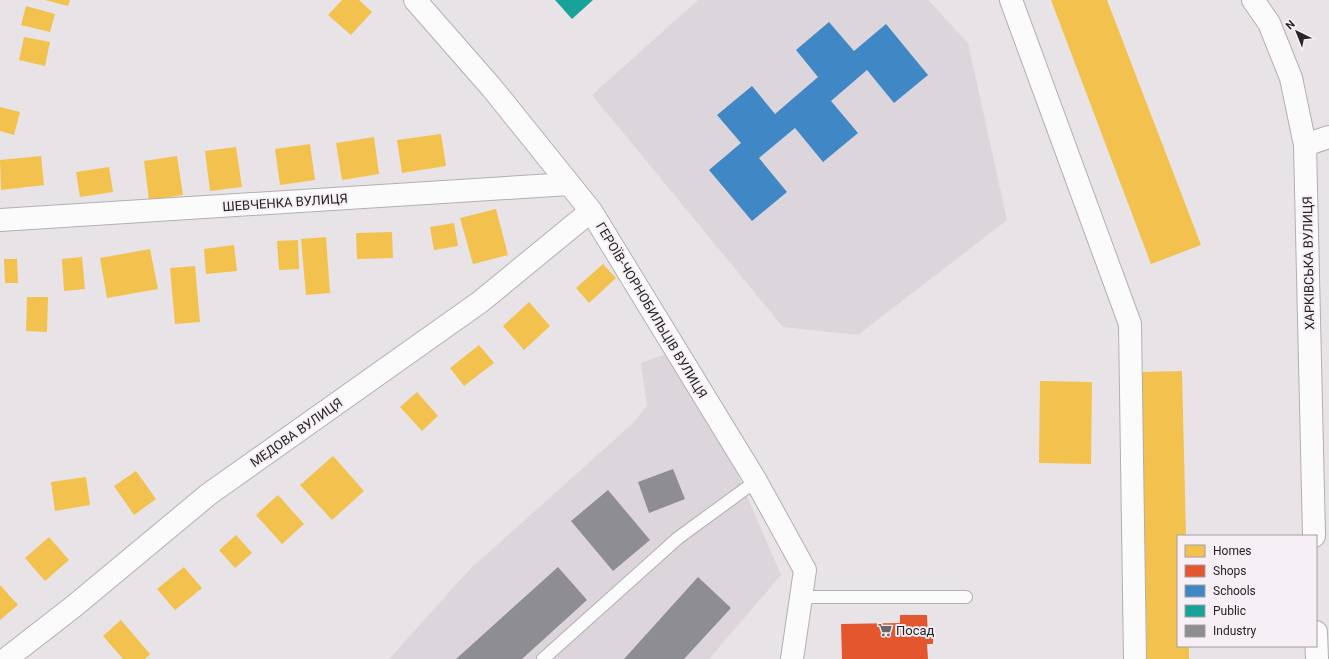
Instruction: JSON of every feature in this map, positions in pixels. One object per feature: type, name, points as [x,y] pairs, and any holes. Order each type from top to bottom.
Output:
[{"type":"street","name":"ГЕРОЇВ-ЧОРНОБИЛЬЦІВ ВУЛИЦЯ","points":[[415,0],[492,88],[591,211],[756,480],[805,570],[792,659]]},
{"type":"street","points":[[1011,0],[1130,324],[1135,659]]},
{"type":"street","name":"ХАРКІВСЬКА ВУЛИЦЯ","points":[[1253,0],[1269,23],[1292,78],[1305,145],[1314,535]]},
{"type":"street","points":[[1305,145],[1329,136]]},
{"type":"street","name":"ШЕВЧЕНКА ВУЛИЦЯ","points":[[0,220],[569,184]]},
{"type":"street","name":"МЕДОВА ВУЛИЦЯ","points":[[6,659],[74,607],[209,494],[480,302],[591,211]]},
{"type":"street","points":[[1317,647],[1317,659]]},
{"type":"lane","points":[[543,659],[678,538],[756,480]]},
{"type":"lane","points":[[801,597],[966,597]]},
{"type":"shaded area","points":[[698,0],[928,0],[968,43],[1007,220],[858,335],[783,327],[592,95]]},
{"type":"shaded area","points":[[683,348],[781,575],[709,659],[389,659],[470,569],[631,425],[647,406],[641,363]]},
{"type":"building: Homes","points":[[45,0],[70,0],[68,6]]},
{"type":"building: Homes","points":[[342,0],[359,0],[372,12],[351,35],[328,15]]},
{"type":"building: Homes","points":[[1051,0],[1107,0],[1201,245],[1151,264]]},
{"type":"building: Homes","points":[[26,6],[55,14],[50,32],[21,25]]},
{"type":"building: Homes","points":[[24,37],[50,42],[45,66],[19,60]]},
{"type":"building: Homes","points":[[0,107],[20,112],[14,135],[0,131]]},
{"type":"building: Homes","points":[[441,134],[446,166],[402,173],[397,140]]},
{"type":"building: Homes","points":[[374,137],[379,174],[342,180],[336,143]]},
{"type":"building: Homes","points":[[310,144],[315,180],[280,185],[275,149]]},
{"type":"building: Homes","points":[[236,147],[242,187],[210,191],[205,151]]},
{"type":"building: Homes","points":[[41,156],[44,185],[1,190],[0,160]]},
{"type":"building: Homes","points":[[177,156],[183,195],[149,200],[144,161]]},
{"type":"building: Homes","points":[[109,167],[113,192],[80,197],[76,172]]},
{"type":"building: Homes","points":[[496,209],[508,255],[473,264],[460,218]]},
{"type":"building: Homes","points":[[454,223],[458,246],[434,250],[430,227]]},
{"type":"building: Homes","points":[[392,232],[393,258],[357,259],[356,233]]},
{"type":"building: Homes","points":[[326,237],[330,293],[306,295],[301,239]]},
{"type":"building: Homes","points":[[298,240],[299,269],[279,270],[277,241]]},
{"type":"building: Homes","points":[[234,245],[237,271],[206,274],[204,249]]},
{"type":"building: Homes","points":[[150,249],[158,289],[107,298],[100,258]]},
{"type":"building: Homes","points":[[82,257],[85,289],[64,291],[62,259]]},
{"type":"building: Homes","points":[[4,259],[17,259],[18,283],[5,283]]},
{"type":"building: Homes","points":[[603,264],[616,278],[589,303],[576,288]]},
{"type":"building: Homes","points":[[195,266],[200,322],[175,324],[170,268]]},
{"type":"building: Homes","points":[[27,297],[48,297],[47,332],[26,331]]},
{"type":"building: Homes","points":[[529,302],[550,326],[524,350],[503,326]]},
{"type":"building: Homes","points":[[479,345],[494,363],[464,386],[450,368]]},
{"type":"building: Homes","points":[[1182,371],[1186,535],[1177,535],[1177,647],[1189,647],[1189,659],[1147,659],[1141,372]]},
{"type":"building: Homes","points":[[1040,381],[1092,382],[1091,464],[1039,463]]},
{"type":"building: Homes","points":[[417,392],[438,416],[422,431],[400,407]]},
{"type":"building: Homes","points":[[333,456],[364,491],[332,520],[300,485]]},
{"type":"building: Homes","points":[[136,471],[156,499],[134,515],[114,486]]},
{"type":"building: Homes","points":[[86,477],[90,505],[55,511],[51,482]]},
{"type":"building: Homes","points":[[278,495],[304,524],[282,544],[256,515]]},
{"type":"building: Homes","points":[[236,535],[252,553],[235,568],[219,550]]},
{"type":"building: Homes","points":[[49,537],[69,560],[45,581],[25,558]]},
{"type":"building: Homes","points":[[184,567],[202,588],[175,610],[157,589]]},
{"type":"building: Homes","points":[[0,585],[18,605],[0,620]]},
{"type":"building: Homes","points":[[121,620],[150,654],[145,659],[123,659],[103,636]]},
{"type":"building: Shops","name":"Посад","points":[[900,615],[927,615],[928,637],[933,637],[933,644],[927,644],[928,659],[842,659],[841,624],[900,623]]},
{"type":"building: Schools","points":[[829,22],[854,51],[886,24],[928,75],[894,103],[867,70],[831,101],[858,133],[823,162],[795,128],[759,158],[787,192],[752,221],[709,170],[741,143],[717,115],[752,86],[775,114],[818,77],[796,50]]},
{"type":"building: Public","points":[[555,0],[593,0],[572,19]]},
{"type":"building: Industry","points":[[673,469],[685,499],[649,513],[638,482]]},
{"type":"building: Industry","points":[[608,490],[650,540],[613,571],[571,521]]},
{"type":"building: Industry","points":[[558,567],[587,600],[522,659],[456,659]]},
{"type":"building: Industry","points":[[698,577],[731,608],[684,659],[624,659]]},
{"type":"place","name":"Посад","points":[[885,630]]}]
